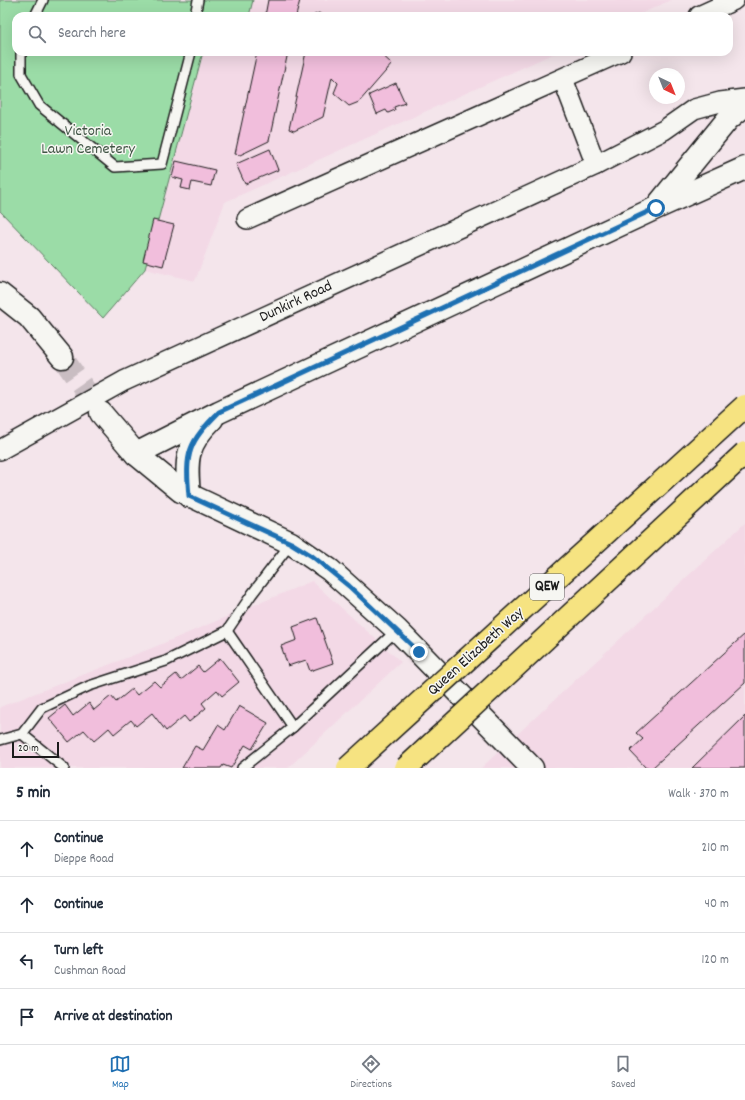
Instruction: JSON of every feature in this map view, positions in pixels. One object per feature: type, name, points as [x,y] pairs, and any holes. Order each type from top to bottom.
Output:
[{"type":"highway","name":"Queen Elizabeth Way","points":[[348,768],[745,406]]},
{"type":"highway","name":"QEW","points":[[406,768],[745,453]]},
{"type":"street","points":[[708,12],[734,0]]},
{"type":"street","points":[[248,219],[612,56]]},
{"type":"street","points":[[563,79],[596,165]]},
{"type":"street","name":"Dunkirk Road","points":[[0,450],[124,381],[596,165],[664,130],[694,109],[720,102],[745,99]]},
{"type":"street","points":[[656,208],[728,119],[745,105]]},
{"type":"street","name":"Dunkirk Road","points":[[664,130],[711,115],[728,119]]},
{"type":"street","points":[[136,454],[219,412],[745,168]]},
{"type":"street","points":[[0,294],[29,317],[62,357]]},
{"type":"street","points":[[189,496],[187,471],[189,452],[193,441],[219,412]]},
{"type":"street","points":[[101,413],[123,441],[136,454],[160,476],[189,496],[291,543],[330,570],[397,630],[532,768]]},
{"type":"lane","points":[[37,12],[43,0]]},
{"type":"lane","points":[[196,12],[198,0]]},
{"type":"lane","points":[[21,56],[21,74],[39,105],[115,167],[162,164],[190,56]]},
{"type":"lane","points":[[0,740],[22,734],[42,708],[89,686],[166,661],[227,631],[252,594],[291,543]]},
{"type":"lane","points":[[242,768],[293,726],[397,630]]},
{"type":"lane","points":[[227,631],[293,726]]},
{"type":"lane","points":[[22,734],[64,768]]},
{"type":"shaded area","points":[[253,0],[671,0],[645,12],[250,12]]},
{"type":"shaded area","points":[[202,56],[548,56],[225,202],[195,281],[145,269]]},
{"type":"shaded area","points":[[745,523],[745,768],[481,768]]},
{"type":"shaded area","points":[[312,581],[401,662],[288,768],[0,768],[0,707],[152,648]]},
{"type":"green space","name":"Victoria Lawn Cemetery","points":[[0,0],[253,0],[250,12],[12,12],[12,56],[202,56],[145,269],[103,318],[0,211]]},
{"type":"building","points":[[268,0],[300,0],[297,12],[266,12]]},
{"type":"building","points":[[256,56],[287,56],[269,141],[240,155],[235,154]]},
{"type":"building","points":[[305,56],[383,56],[392,64],[359,102],[349,106],[334,93],[338,83],[332,77],[323,117],[294,131],[289,129]]},
{"type":"building","points":[[396,83],[405,103],[394,107],[395,110],[388,113],[386,110],[377,114],[369,95]]},
{"type":"building","points":[[270,149],[278,170],[245,184],[236,164]]},
{"type":"building","points":[[176,161],[215,170],[211,186],[192,182],[190,190],[181,188],[183,180],[172,177]]},
{"type":"building","points":[[153,220],[174,225],[163,266],[143,261]]},
{"type":"building","points":[[317,618],[333,663],[310,671],[306,660],[288,666],[281,646],[297,640],[293,627]]},
{"type":"building","points":[[745,634],[745,683],[652,768],[646,768],[630,751],[643,739],[636,733]]},
{"type":"building","points":[[220,658],[239,682],[222,696],[217,690],[202,703],[206,708],[189,722],[184,716],[166,731],[152,713],[136,726],[131,720],[114,734],[109,728],[94,741],[84,730],[69,742],[49,718],[65,705],[73,716],[89,703],[94,710],[111,696],[116,702],[132,689],[137,695],[154,681],[160,687],[176,674],[181,680],[198,666],[203,672]]},
{"type":"building","points":[[239,706],[268,723],[252,749],[245,745],[231,768],[223,765],[221,768],[182,768],[195,746],[203,750],[218,725],[225,730]]},
{"type":"building","points":[[745,716],[745,768],[692,768]]},
{"type":"tunnel","points":[[62,357],[101,413]]},
{"type":"route","points":[[419,652],[349,586],[312,556],[291,543],[189,496],[187,462],[193,441],[203,427],[219,412],[656,208]]}]
